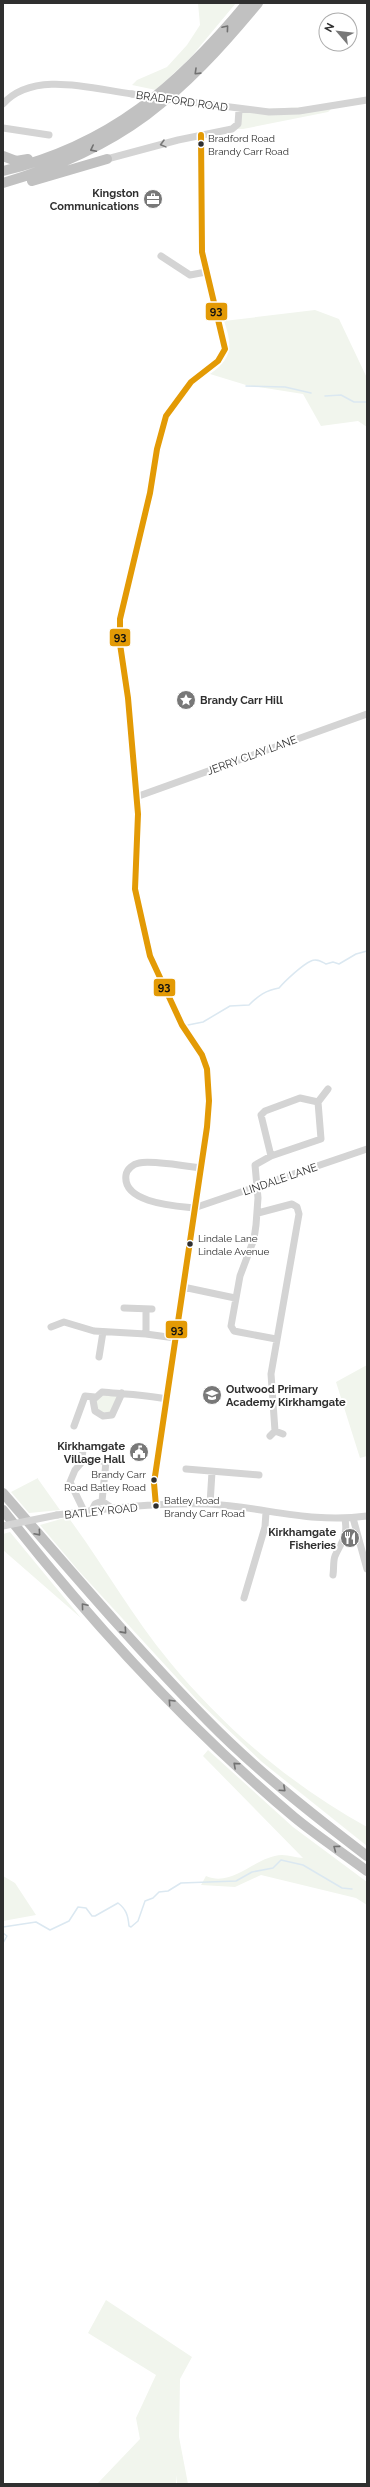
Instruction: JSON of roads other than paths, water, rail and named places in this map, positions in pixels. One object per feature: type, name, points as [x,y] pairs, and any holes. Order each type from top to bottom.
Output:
[{"type":"highway","points":[[3,172],[68,150],[125,120],[154,100],[180,77],[218,38],[247,3]]},
{"type":"highway","points":[[3,184],[75,158],[136,124],[171,97],[201,69],[258,3]]},
{"type":"highway","points":[[3,156],[16,161],[28,159],[53,151],[125,120]]},
{"type":"highway","points":[[3,184],[44,178],[107,159]]},
{"type":"highway","points":[[3,1494],[126,1633],[208,1722],[304,1808],[367,1856]]},
{"type":"highway","points":[[3,1510],[112,1639],[214,1746],[295,1818],[367,1871]]},
{"type":"street","name":"BRADFORD ROAD","points":[[3,104],[10,96],[25,88],[44,84],[132,94],[239,110],[299,111],[367,100]]},
{"type":"street","points":[[107,159],[236,127],[239,110]]},
{"type":"street","points":[[3,128],[49,134]]},
{"type":"street","points":[[156,1506],[154,1483],[209,1101],[207,1069],[202,1055],[182,1025],[150,956],[136,889],[138,814],[128,698],[120,644],[120,619],[164,422],[179,396],[191,382],[218,361],[225,349],[202,252],[201,135]]},
{"type":"street","points":[[161,256],[190,275],[206,272]]},
{"type":"street","name":"JERRY CLAY LANE","points":[[136,797],[367,714]]},
{"type":"street","points":[[276,1339],[234,1331],[231,1326],[235,1298],[246,1257],[254,1239],[258,1213],[255,1165],[271,1156],[321,1139],[318,1102],[328,1089]]},
{"type":"street","points":[[271,1156],[261,1115],[265,1111],[300,1098],[318,1102]]},
{"type":"street","name":"LINDALE LANE","points":[[194,1208],[367,1149]]},
{"type":"street","points":[[194,1208],[169,1205],[141,1198],[129,1188],[126,1173],[131,1167],[141,1162],[200,1168]]},
{"type":"street","points":[[258,1213],[292,1204],[298,1207],[299,1214],[271,1374],[273,1434],[283,1434]]},
{"type":"street","points":[[183,1287],[235,1298]]},
{"type":"street","points":[[124,1308],[149,1309],[146,1334]]},
{"type":"street","points":[[51,1327],[64,1322],[94,1331],[146,1334],[175,1338]]},
{"type":"street","points":[[98,1357],[103,1332]]},
{"type":"street","points":[[122,1394],[115,1411],[107,1416],[99,1415],[95,1411],[93,1406],[95,1398],[102,1392],[122,1394],[167,1399]]},
{"type":"street","points":[[74,1426],[85,1396],[95,1398]]},
{"type":"street","points":[[83,1448],[82,1462],[75,1470],[70,1482],[84,1511]]},
{"type":"street","points":[[102,1461],[106,1462],[102,1501]]},
{"type":"street","points":[[186,1469],[259,1475]]},
{"type":"street","points":[[210,1504],[212,1472]]},
{"type":"street","points":[[102,1501],[112,1508]]},
{"type":"street","points":[[92,1510],[95,1504],[102,1501]]},
{"type":"street","name":"BATLEY ROAD","points":[[3,1526],[57,1515],[92,1510],[210,1504],[322,1519],[345,1519],[367,1516]]},
{"type":"street","points":[[244,1598],[265,1527],[266,1512]]},
{"type":"street","points":[[353,1518],[367,1569]]},
{"type":"street","points":[[336,1571],[335,1556],[343,1545],[346,1532],[345,1519]]},
{"type":"waterway","points":[[246,386],[285,387],[311,393]]},
{"type":"waterway","points":[[325,396],[341,395],[354,402],[367,402]]},
{"type":"waterway","points":[[188,1025],[203,1022],[230,1006],[249,1005],[262,994],[279,988],[289,977],[313,960],[321,961],[326,964],[333,962],[339,964],[356,954],[367,951]]},
{"type":"waterway","points":[[3,1927],[36,1922],[50,1930],[69,1921],[78,1907],[86,1908],[92,1916],[95,1916],[118,1903],[125,1910],[129,1926],[131,1927],[138,1921],[145,1901],[153,1898],[159,1892],[168,1891],[181,1883],[236,1881],[252,1872],[273,1868],[281,1860],[303,1865],[342,1888],[352,1889]]},
{"type":"waterway","points":[[3,1933],[7,1936],[3,1943]]},
{"type":"place","name":"Bradford Road Brandy Carr Road","points":[[201,144]]},
{"type":"place","name":"Kingston Communications","points":[[153,199]]},
{"type":"place","name":"Brandy Carr Hill","points":[[186,700]]},
{"type":"place","name":"Lindale Lane Lindale Avenue","points":[[190,1244]]},
{"type":"place","name":"Outwood Primary Academy Kirkhamgate","points":[[212,1395]]},
{"type":"place","name":"Kirkhamgate Village Hall","points":[[139,1452]]},
{"type":"place","name":"Brandy Carr Road Batley Road","points":[[154,1480]]},
{"type":"place","name":"Batley Road Brandy Carr Road","points":[[156,1506]]},
{"type":"place","name":"Kirkhamgate Fisheries","points":[[350,1538]]}]
